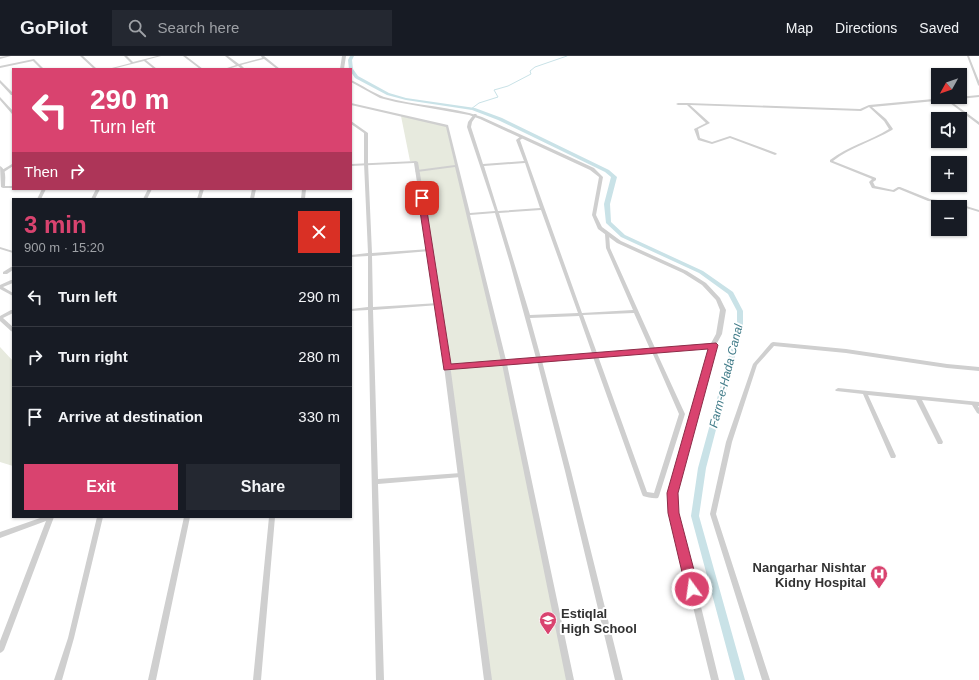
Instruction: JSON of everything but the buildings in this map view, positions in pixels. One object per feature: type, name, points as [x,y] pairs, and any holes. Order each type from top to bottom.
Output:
[{"type":"street","points":[[0,58],[10,56]]},
{"type":"street","points":[[81,56],[95,68]]},
{"type":"street","points":[[125,56],[133,63]]},
{"type":"street","points":[[114,68],[160,56]]},
{"type":"street","points":[[184,56],[201,68]]},
{"type":"street","points":[[226,56],[242,68]]},
{"type":"street","points":[[261,56],[278,68]]},
{"type":"street","points":[[342,68],[344,56]]},
{"type":"street","points":[[968,56],[979,85]]},
{"type":"street","points":[[229,68],[264,58]]},
{"type":"street","points":[[0,68],[34,60],[42,68]]},
{"type":"street","points":[[144,60],[155,68]]},
{"type":"street","points":[[0,81],[12,94],[0,97],[12,112]]},
{"type":"street","points":[[352,82],[381,97],[475,115],[592,169],[601,177],[594,215],[600,228],[607,234],[635,250],[685,272],[704,284],[718,299],[723,310],[719,334],[713,345],[672,493],[674,513],[715,680]]},
{"type":"street","points":[[967,97],[977,96],[979,100]]},
{"type":"street","points":[[678,104],[861,110],[869,106],[931,99]]},
{"type":"street","points":[[352,104],[447,126],[504,363],[570,680]]},
{"type":"street","points":[[687,104],[708,123],[696,129],[699,139],[712,143],[730,137],[775,154]]},
{"type":"street","points":[[953,104],[979,124]]},
{"type":"street","points":[[869,106],[891,129],[880,136],[839,154],[831,161],[875,179],[871,182],[873,187],[894,191],[899,188],[929,200],[953,203],[979,212]]},
{"type":"street","points":[[475,115],[470,122],[470,127],[483,165],[540,360],[619,680]]},
{"type":"street","points":[[352,123],[366,133],[365,164],[370,255],[370,308],[380,680]]},
{"type":"street","points":[[522,136],[518,140],[597,355],[645,494],[656,496],[682,414],[608,248],[607,234]]},
{"type":"street","points":[[352,165],[416,162],[439,304],[488,680]]},
{"type":"street","points":[[483,165],[526,162]]},
{"type":"street","points":[[12,165],[1,169],[1,189],[12,187]]},
{"type":"street","points":[[417,171],[457,166]]},
{"type":"street","points":[[469,214],[543,209]]},
{"type":"street","points":[[0,248],[12,251]]},
{"type":"street","points":[[352,256],[430,250]]},
{"type":"street","points":[[5,273],[12,269]]},
{"type":"street","points":[[0,287],[12,281]]},
{"type":"street","points":[[0,287],[12,294]]},
{"type":"street","points":[[352,310],[439,304]]},
{"type":"street","points":[[528,317],[636,311]]},
{"type":"street","points":[[12,312],[0,318],[12,329]]},
{"type":"street","points":[[766,680],[713,514],[729,442],[755,364],[773,344],[846,351],[947,366],[979,369]]},
{"type":"street","points":[[447,367],[713,345]]},
{"type":"street","points":[[838,390],[976,404],[979,412]]},
{"type":"street","points":[[865,393],[893,456]]},
{"type":"street","points":[[918,398],[940,442]]},
{"type":"street","points":[[375,482],[461,475]]},
{"type":"street","points":[[0,534],[47,518]]},
{"type":"street","points":[[0,650],[50,518]]},
{"type":"street","points":[[58,680],[100,518]]},
{"type":"street","points":[[152,680],[187,518]]},
{"type":"street","points":[[257,680],[272,518]]},
{"type":"shaded area","points":[[401,116],[447,126],[504,363],[570,680],[488,680],[463,487],[416,162],[410,161]]},
{"type":"shaded area","points":[[0,347],[12,360],[12,466],[0,462]]},
{"type":"waterway","name":"Farm-e-Hada Canal","points":[[351,68],[350,60],[352,56]]},
{"type":"waterway","points":[[471,109],[479,103],[498,97],[494,90],[508,86],[531,74],[530,71],[535,67],[567,56]]},
{"type":"waterway","name":"Farm-e-Hada Canal","points":[[352,71],[356,77],[388,94],[406,99],[473,109],[500,119],[607,171],[614,177],[607,204],[608,222],[623,236],[701,272],[731,293],[740,311],[740,326],[702,468],[695,516],[740,680]]},
{"type":"place","name":"Nangarhar Nishtar Kidny Hospital","points":[[879,589]]},
{"type":"place","name":"Estiqlal High School","points":[[548,635]]},
{"type":"route","points":[[422,198],[439,304],[447,367],[713,345],[672,493],[674,513],[692,589]]}]
